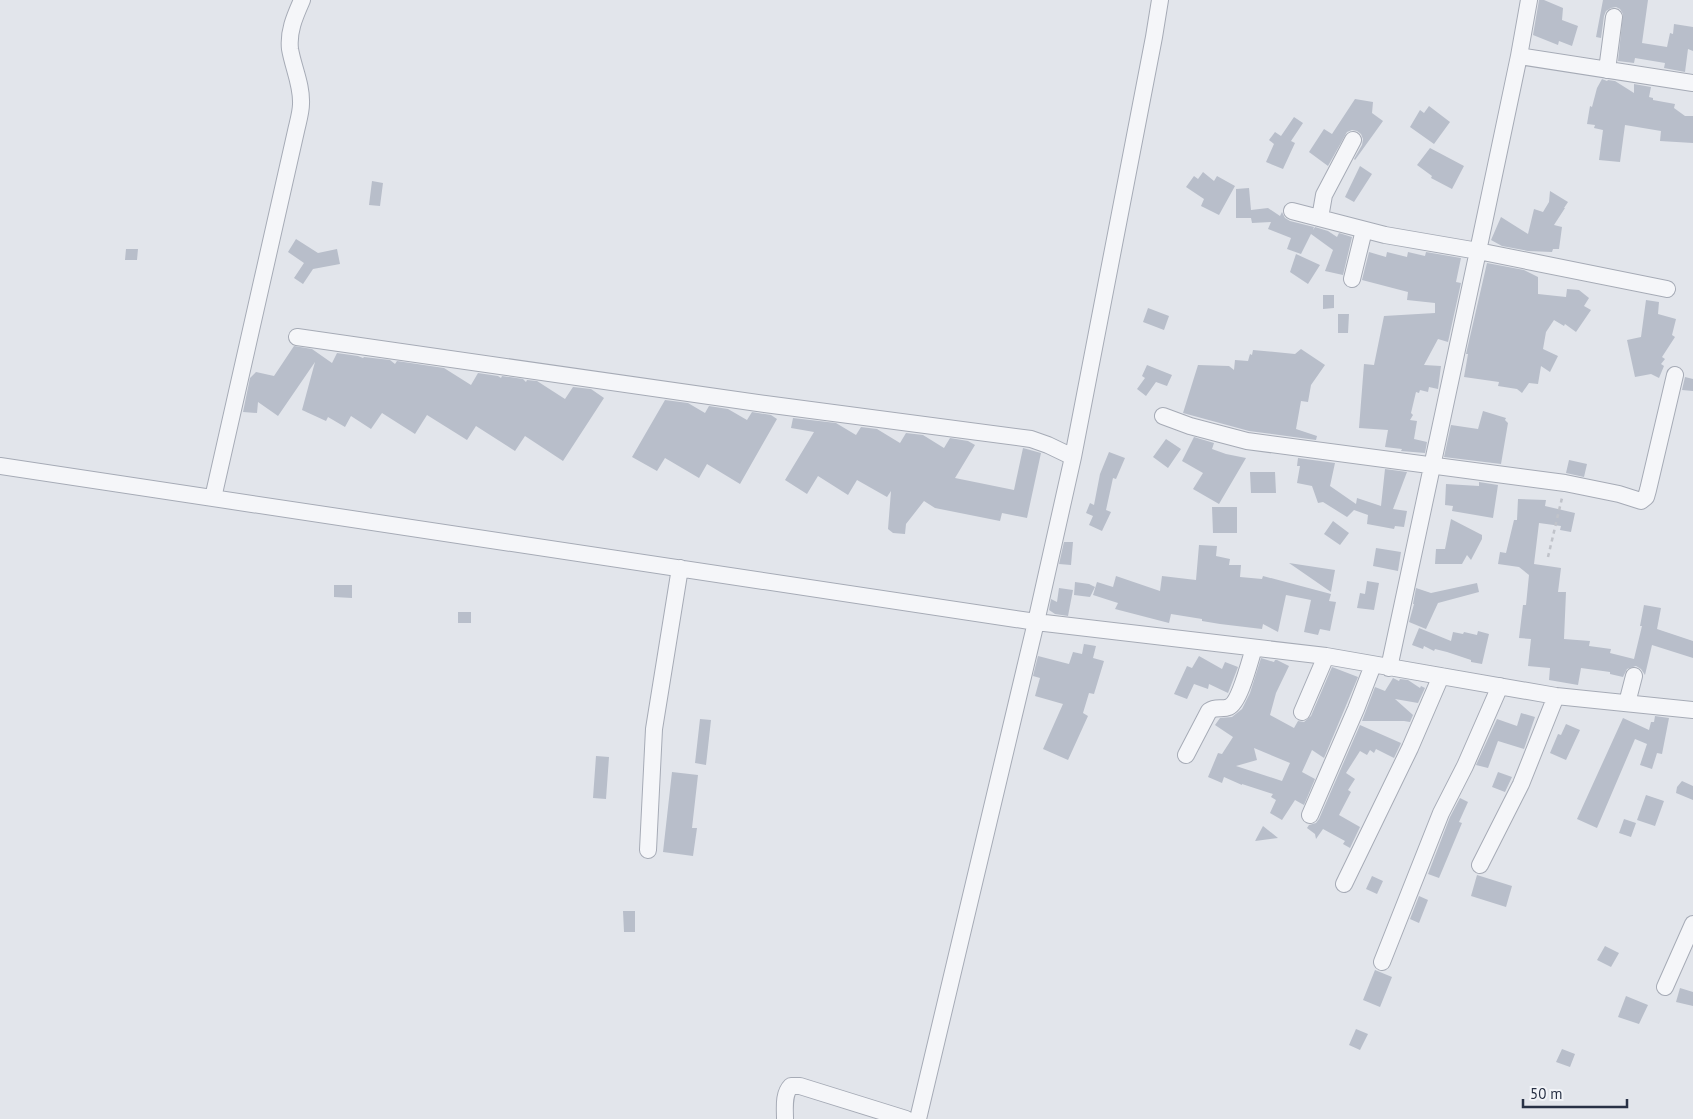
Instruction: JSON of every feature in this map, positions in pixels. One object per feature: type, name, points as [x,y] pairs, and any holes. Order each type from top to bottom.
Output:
[{"type":"street","points":[[214,498],[301,103],[298,79],[290,49],[290,30],[302,0]]},
{"type":"street","points":[[918,1119],[1036,622],[1073,457],[1160,0]]},
{"type":"street","points":[[1310,816],[1356,709],[1381,666],[1432,464],[1519,56],[1529,0]]},
{"type":"street","points":[[1607,70],[1614,17]]},
{"type":"street","points":[[1519,56],[1693,83]]},
{"type":"street","points":[[1320,218],[1324,195],[1353,140]]},
{"type":"street","points":[[1292,211],[1386,235],[1478,251],[1667,290]]},
{"type":"street","points":[[1352,279],[1364,230]]},
{"type":"street","points":[[297,337],[746,401],[1031,439],[1054,447],[1073,457]]},
{"type":"street","points":[[1163,416],[1190,426],[1247,440],[1565,482],[1641,500],[1646,496],[1675,375]]},
{"type":"street","points":[[0,466],[1036,622],[1326,656],[1556,696],[1693,710]]},
{"type":"street","points":[[648,850],[654,729],[680,568]]},
{"type":"street","points":[[1186,755],[1210,711],[1214,708],[1227,708],[1231,706],[1238,696],[1254,648]]},
{"type":"street","points":[[1302,712],[1326,656]]},
{"type":"street","points":[[1344,884],[1410,748],[1441,676]]},
{"type":"street","points":[[1627,703],[1634,676]]},
{"type":"street","points":[[1382,962],[1441,813],[1465,766],[1500,686]]},
{"type":"street","points":[[1480,865],[1521,784],[1556,696]]},
{"type":"street","points":[[1665,988],[1693,924]]},
{"type":"street","points":[[785,1119],[784,1103],[787,1090],[791,1086],[808,1088],[906,1119]]},
{"type":"path","points":[[1548,557],[1565,482]]},
{"type":"building","points":[[1539,0],[1544,0],[1563,8],[1562,20],[1578,26],[1572,46],[1559,41],[1558,45],[1533,35]]},
{"type":"building","points":[[1603,0],[1648,0],[1642,43],[1667,47],[1670,33],[1673,34],[1674,24],[1693,27],[1693,51],[1688,49],[1685,72],[1664,68],[1665,63],[1635,58],[1634,63],[1618,61],[1623,14],[1616,7],[1606,11],[1601,38],[1596,37]]},
{"type":"building","points":[[1602,79],[1615,81],[1634,93],[1634,84],[1651,87],[1649,97],[1653,98],[1653,100],[1675,104],[1674,108],[1685,116],[1693,116],[1693,143],[1660,141],[1661,131],[1625,125],[1620,162],[1599,160],[1603,130],[1594,128],[1595,125],[1587,124],[1590,106],[1592,107],[1597,88]]},
{"type":"building","points":[[1355,99],[1373,102],[1372,113],[1383,121],[1355,160],[1363,139],[1357,131],[1347,132],[1328,166],[1309,152],[1324,129],[1332,134]]},
{"type":"building","points":[[1429,106],[1450,122],[1434,144],[1410,127],[1420,110],[1424,113]]},
{"type":"building","points":[[1294,117],[1303,123],[1291,141],[1295,143],[1283,169],[1266,162],[1274,144],[1269,140],[1275,132],[1281,136]]},
{"type":"building","points":[[1430,148],[1464,166],[1452,189],[1431,178],[1432,176],[1417,165]]},
{"type":"building","points":[[1360,166],[1372,174],[1354,202],[1345,197]]},
{"type":"building","points":[[1203,172],[1214,181],[1217,176],[1235,186],[1219,215],[1201,206],[1204,199],[1186,187],[1194,176],[1198,179]]},
{"type":"building","points":[[372,181],[383,183],[380,206],[369,205]]},
{"type":"building","points":[[1249,188],[1251,210],[1268,208],[1280,216],[1282,212],[1285,218],[1290,221],[1314,227],[1313,230],[1315,227],[1328,231],[1337,237],[1339,233],[1352,237],[1343,275],[1325,271],[1333,250],[1311,234],[1301,254],[1287,249],[1291,238],[1268,229],[1271,222],[1252,223],[1251,218],[1236,218],[1236,189]]},
{"type":"building","points":[[1550,191],[1568,202],[1554,225],[1562,227],[1559,249],[1553,249],[1552,252],[1528,251],[1502,246],[1491,240],[1501,217],[1528,234],[1534,209],[1543,212],[1549,202]]},
{"type":"building","points":[[296,239],[318,253],[337,249],[340,264],[313,269],[303,284],[294,278],[304,263],[288,252]]},
{"type":"building","points":[[126,249],[138,249],[137,260],[125,260]]},
{"type":"building","points":[[1369,252],[1386,257],[1387,252],[1407,257],[1408,252],[1425,256],[1426,252],[1461,258],[1456,282],[1461,283],[1448,342],[1438,339],[1424,365],[1441,366],[1438,389],[1429,387],[1428,392],[1420,390],[1419,393],[1416,392],[1411,413],[1413,415],[1410,420],[1417,421],[1414,439],[1427,442],[1425,453],[1401,451],[1402,449],[1385,447],[1388,430],[1359,428],[1364,364],[1374,365],[1384,316],[1435,313],[1435,303],[1407,300],[1408,292],[1362,280]]},
{"type":"building","points":[[1296,254],[1320,265],[1308,284],[1290,272]]},
{"type":"building","points":[[1487,263],[1524,270],[1538,277],[1538,294],[1566,297],[1567,289],[1579,290],[1589,298],[1584,306],[1591,310],[1576,332],[1565,324],[1564,326],[1554,320],[1546,332],[1543,349],[1558,356],[1550,372],[1541,366],[1538,384],[1529,383],[1522,393],[1517,389],[1498,386],[1499,382],[1464,377],[1468,354],[1466,354]]},
{"type":"building","points":[[1323,295],[1334,295],[1334,308],[1323,309]]},
{"type":"building","points":[[1646,300],[1659,302],[1658,314],[1676,319],[1672,335],[1675,337],[1662,357],[1665,359],[1661,364],[1664,366],[1659,378],[1651,374],[1635,377],[1627,340],[1641,337]]},
{"type":"building","points":[[1148,308],[1169,316],[1164,330],[1143,322]]},
{"type":"building","points":[[1338,314],[1349,314],[1348,333],[1338,333]]},
{"type":"building","points":[[294,346],[312,349],[332,363],[337,353],[363,358],[390,360],[395,364],[397,361],[444,368],[471,385],[478,373],[501,378],[502,376],[523,379],[526,382],[527,380],[537,381],[565,399],[573,387],[591,389],[604,398],[563,461],[525,436],[515,451],[476,426],[467,440],[427,415],[415,434],[382,413],[371,429],[351,416],[345,427],[328,417],[326,421],[302,410],[315,362],[278,416],[258,402],[257,413],[243,412],[250,378],[256,372],[274,376]]},
{"type":"building","points":[[1301,349],[1325,365],[1311,385],[1308,402],[1301,401],[1296,429],[1317,436],[1316,440],[1249,431],[1183,413],[1198,365],[1229,366],[1234,370],[1235,360],[1248,361],[1253,350],[1295,354]]},
{"type":"building","points":[[1147,365],[1172,375],[1167,386],[1156,382],[1146,396],[1137,389],[1145,378],[1142,376]]},
{"type":"building","points":[[1685,377],[1693,379],[1693,391],[1682,390]]},
{"type":"building","points":[[665,400],[688,403],[705,413],[709,406],[728,409],[747,420],[752,412],[771,415],[777,419],[740,484],[707,464],[699,478],[665,458],[657,471],[632,457]]},
{"type":"building","points":[[1483,411],[1506,418],[1505,420],[1508,423],[1501,464],[1444,457],[1451,425],[1478,429]]},
{"type":"building","points":[[793,418],[836,423],[856,435],[861,427],[877,429],[900,443],[906,433],[923,435],[944,448],[950,438],[968,441],[975,445],[955,478],[1014,490],[1023,448],[1041,453],[1027,518],[1002,513],[1000,521],[935,508],[924,501],[906,524],[905,534],[893,533],[888,529],[891,491],[887,497],[857,480],[848,495],[818,476],[807,494],[785,480],[814,432],[791,428]]},
{"type":"building","points":[[1194,437],[1214,443],[1212,449],[1246,458],[1219,504],[1193,489],[1203,473],[1182,461]]},
{"type":"building","points":[[1166,439],[1181,449],[1168,468],[1153,457]]},
{"type":"building","points":[[1109,452],[1125,458],[1116,479],[1113,478],[1106,510],[1111,512],[1102,531],[1089,525],[1093,516],[1086,513],[1090,503],[1094,505],[1100,474]]},
{"type":"building","points":[[1298,458],[1335,463],[1330,486],[1356,504],[1357,498],[1381,506],[1385,469],[1407,472],[1393,509],[1407,511],[1404,527],[1395,526],[1394,529],[1367,524],[1368,515],[1354,510],[1347,517],[1323,502],[1318,503],[1312,486],[1297,483],[1300,466],[1297,466]]},
{"type":"building","points":[[1569,460],[1587,464],[1584,477],[1566,473]]},
{"type":"building","points":[[1250,472],[1275,472],[1276,493],[1251,493]]},
{"type":"building","points":[[1479,482],[1498,485],[1493,518],[1452,511],[1453,506],[1445,505],[1446,484],[1479,486]]},
{"type":"building","points":[[1518,499],[1546,500],[1545,506],[1575,513],[1571,532],[1560,530],[1561,526],[1539,523],[1534,564],[1561,568],[1558,592],[1566,592],[1564,639],[1590,641],[1589,646],[1611,649],[1610,653],[1634,659],[1642,626],[1640,626],[1644,605],[1661,608],[1657,629],[1693,641],[1693,658],[1652,645],[1645,675],[1636,666],[1627,669],[1623,677],[1610,674],[1610,672],[1581,668],[1578,685],[1549,680],[1550,668],[1528,666],[1531,639],[1519,638],[1523,605],[1526,605],[1529,575],[1519,567],[1498,564],[1500,552],[1506,553],[1514,520],[1517,520]]},
{"type":"building","points":[[1212,507],[1237,507],[1237,533],[1213,533]]},
{"type":"building","points":[[1451,519],[1482,535],[1482,539],[1471,560],[1467,555],[1462,564],[1435,564],[1436,549],[1445,549]]},
{"type":"building","points":[[1333,521],[1349,533],[1340,545],[1324,534]]},
{"type":"building","points":[[1064,542],[1073,542],[1071,565],[1059,564]]},
{"type":"building","points":[[1199,545],[1217,546],[1216,556],[1230,559],[1229,565],[1241,565],[1240,577],[1262,579],[1263,576],[1331,594],[1329,601],[1336,602],[1330,631],[1320,629],[1318,635],[1304,632],[1311,600],[1286,595],[1278,632],[1263,624],[1262,629],[1220,624],[1171,614],[1169,623],[1115,609],[1118,603],[1093,595],[1097,582],[1113,587],[1116,576],[1160,591],[1162,576],[1196,580]]},
{"type":"building","points":[[1376,548],[1401,552],[1398,571],[1373,566]]},
{"type":"building","points":[[1289,563],[1335,570],[1331,592]]},
{"type":"building","points":[[1367,581],[1379,583],[1374,610],[1357,608],[1360,593],[1365,594]]},
{"type":"building","points":[[1075,582],[1095,587],[1090,597],[1074,595]]},
{"type":"building","points":[[1477,583],[1479,592],[1438,603],[1426,629],[1409,622],[1416,588],[1431,593]]},
{"type":"building","points":[[334,585],[352,585],[352,598],[334,597]]},
{"type":"building","points":[[1059,588],[1073,590],[1068,616],[1055,614],[1049,610],[1051,599],[1057,602]]},
{"type":"building","points":[[458,612],[471,612],[471,623],[458,623]]},
{"type":"building","points":[[1419,628],[1451,641],[1453,632],[1477,635],[1478,631],[1489,634],[1482,664],[1471,662],[1471,660],[1447,652],[1435,649],[1434,651],[1424,646],[1423,649],[1412,645]]},
{"type":"building","points":[[1084,644],[1096,646],[1093,658],[1104,661],[1094,694],[1089,693],[1083,713],[1088,716],[1068,760],[1043,749],[1063,704],[1035,696],[1040,678],[1033,676],[1038,656],[1069,664],[1073,652],[1082,654]]},
{"type":"building","points":[[1199,656],[1222,669],[1225,662],[1238,667],[1228,693],[1209,684],[1208,689],[1194,684],[1187,699],[1174,694],[1187,666],[1192,668]]},
{"type":"building","points":[[1261,658],[1274,662],[1277,660],[1289,666],[1276,693],[1270,715],[1294,728],[1298,721],[1304,722],[1311,716],[1332,667],[1358,677],[1324,758],[1312,750],[1302,772],[1315,779],[1304,805],[1295,800],[1282,820],[1270,813],[1276,800],[1271,797],[1273,794],[1242,785],[1224,777],[1222,783],[1208,777],[1218,753],[1222,754],[1233,737],[1215,725],[1220,718],[1232,717],[1242,709],[1250,693]],"holes":[[[1254,748],[1290,763],[1282,781],[1236,766],[1257,760]]]},
{"type":"building","points":[[1393,678],[1399,681],[1400,679],[1408,680],[1420,688],[1421,686],[1425,688],[1418,703],[1395,699],[1413,715],[1410,722],[1362,721],[1375,687],[1385,691]]},
{"type":"building","points":[[1521,713],[1535,717],[1524,749],[1498,741],[1488,768],[1476,765],[1497,719],[1517,726]]},
{"type":"building","points":[[1655,716],[1669,718],[1662,754],[1657,753],[1652,769],[1640,765],[1647,744],[1635,739],[1597,828],[1577,819],[1623,718],[1649,730]]},
{"type":"building","points":[[700,719],[711,720],[706,765],[695,763]]},
{"type":"building","points":[[1566,724],[1580,730],[1566,760],[1550,753],[1558,734],[1561,735]]},
{"type":"building","points":[[1360,725],[1401,743],[1394,758],[1376,749],[1374,753],[1370,750],[1367,755],[1360,751],[1346,773],[1355,779],[1348,790],[1351,792],[1339,815],[1360,827],[1350,848],[1343,844],[1345,841],[1323,829],[1316,839],[1315,834],[1307,828],[1319,819]]},
{"type":"building","points":[[596,756],[609,757],[606,799],[593,798]]},
{"type":"building","points":[[672,772],[698,775],[692,828],[697,828],[693,856],[663,852]]},
{"type":"building","points":[[1498,772],[1512,777],[1505,792],[1492,787]]},
{"type":"building","points":[[1682,781],[1693,786],[1693,800],[1676,793],[1677,787]]},
{"type":"building","points":[[1646,795],[1664,801],[1655,826],[1637,820]]},
{"type":"building","points":[[1460,798],[1468,802],[1459,822],[1462,823],[1439,878],[1428,874],[1450,817]]},
{"type":"building","points":[[1624,819],[1636,823],[1631,837],[1619,833]]},
{"type":"building","points":[[1263,826],[1278,838],[1255,841]]},
{"type":"building","points":[[1477,875],[1512,886],[1506,907],[1471,896]]},
{"type":"building","points":[[1372,876],[1383,881],[1377,894],[1366,889]]},
{"type":"building","points":[[1419,896],[1428,900],[1419,923],[1410,919]]},
{"type":"building","points":[[623,911],[635,911],[635,932],[624,932]]},
{"type":"building","points":[[1605,946],[1619,953],[1611,967],[1597,960]]},
{"type":"building","points":[[1375,970],[1392,977],[1380,1007],[1363,1000]]},
{"type":"building","points":[[1680,988],[1693,992],[1693,1006],[1676,1002]]},
{"type":"building","points":[[1626,996],[1648,1005],[1639,1024],[1618,1017]]},
{"type":"building","points":[[1356,1029],[1368,1034],[1360,1050],[1349,1045]]},
{"type":"building","points":[[1562,1049],[1575,1054],[1570,1067],[1556,1062]]}]
